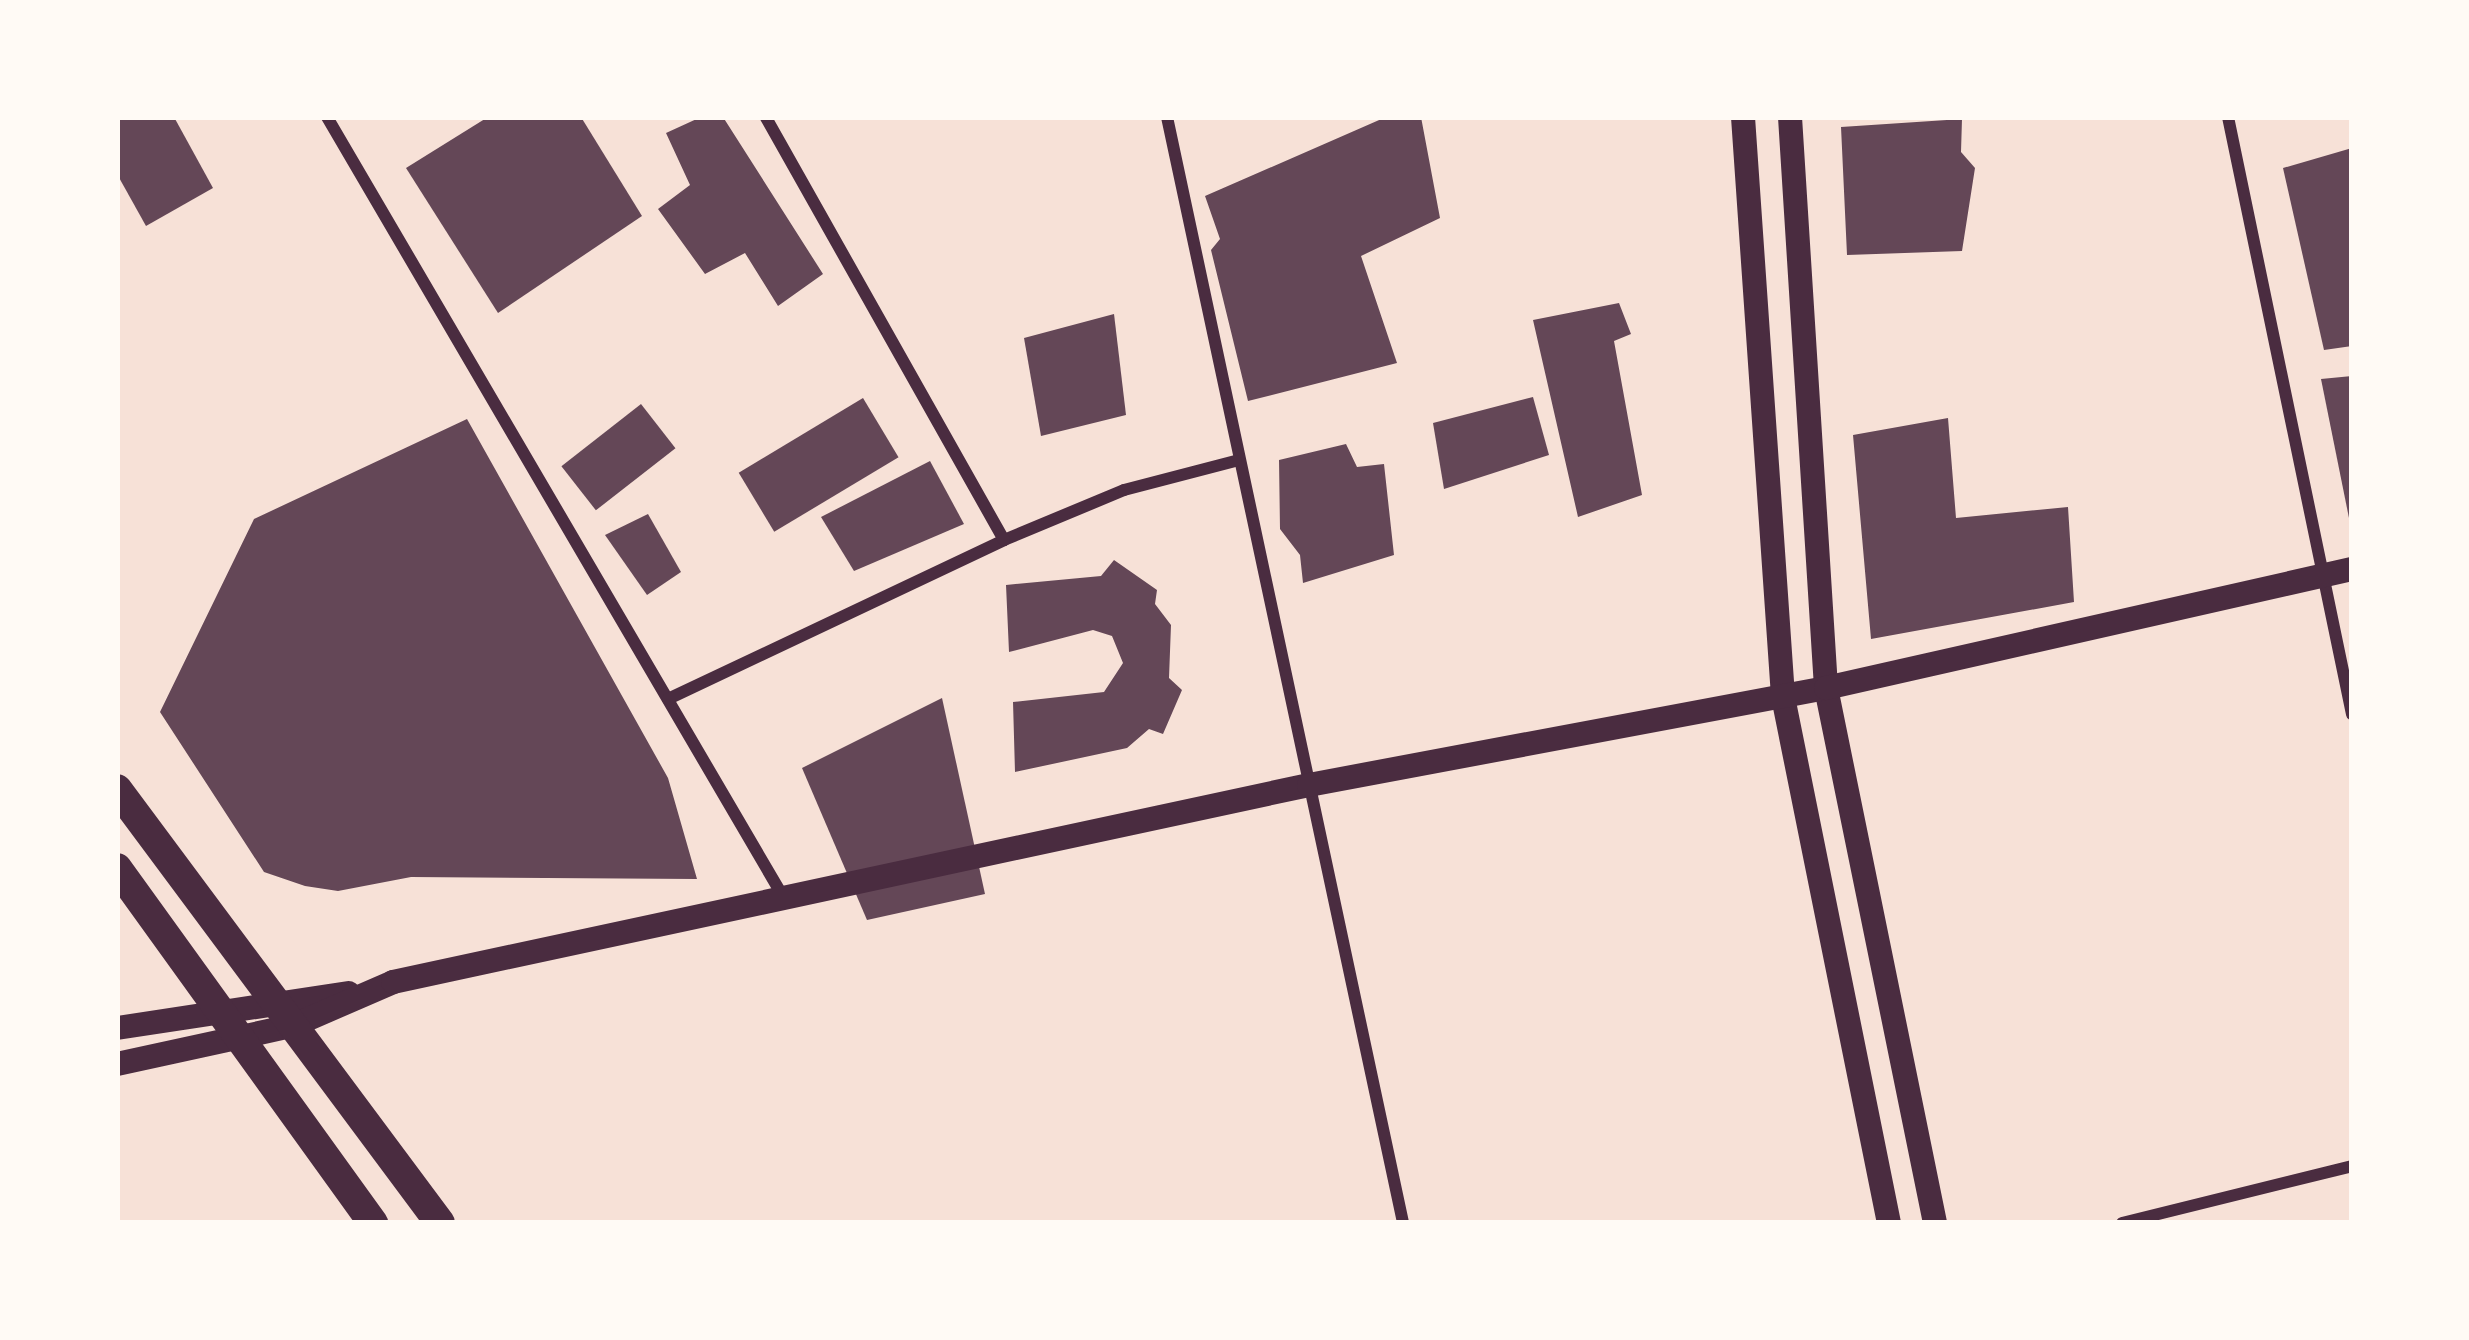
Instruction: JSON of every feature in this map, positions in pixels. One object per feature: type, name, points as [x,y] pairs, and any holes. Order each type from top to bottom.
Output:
[{"type":"main road","points":[[1743,117],[1783,697],[1888,1223]]},
{"type":"main road","points":[[1790,117],[1826,688],[1935,1223]]},
{"type":"main road","points":[[117,1028],[274,1000],[363,991],[1309,785],[1826,688],[2352,569]]},
{"type":"main road","points":[[117,789],[440,1223]]},
{"type":"main road","points":[[117,868],[373,1223]]},
{"type":"main road","points":[[117,1064],[292,1027],[363,991]]},
{"type":"street","points":[[327,117],[784,898]]},
{"type":"street","points":[[766,117],[1004,540]]},
{"type":"street","points":[[1168,117],[1235,461],[1403,1223]]},
{"type":"street","points":[[2228,117],[2352,714]]},
{"type":"street","points":[[668,699],[1004,540],[1124,490],[1235,461]]},
{"type":"street","points":[[2122,1223],[2352,1166]]},
{"type":"building","points":[[117,117],[174,117],[213,188],[146,226],[117,174]]},
{"type":"building","points":[[488,117],[581,117],[642,216],[498,313],[406,168]]},
{"type":"building","points":[[701,117],[723,117],[823,274],[778,306],[745,253],[705,274],[658,209],[690,185],[666,133]]},
{"type":"building","points":[[1386,117],[1421,117],[1440,218],[1361,256],[1397,363],[1248,401],[1211,250],[1220,239],[1205,196]]},
{"type":"building","points":[[1962,119],[1961,152],[1975,168],[1962,251],[1847,255],[1841,127]]},
{"type":"building","points":[[2352,148],[2352,346],[2324,350],[2283,168]]},
{"type":"building","points":[[1619,303],[1631,334],[1614,341],[1642,495],[1578,517],[1533,320]]},
{"type":"building","points":[[1114,314],[1126,415],[1041,436],[1024,338]]},
{"type":"building","points":[[2352,376],[2352,523],[2350,523],[2321,379]]},
{"type":"building","points":[[1533,397],[1549,455],[1444,489],[1433,423]]},
{"type":"building","points":[[863,398],[899,457],[774,532],[739,473]]},
{"type":"building","points":[[641,404],[675,448],[596,510],[561,466]]},
{"type":"building","points":[[1948,418],[1956,518],[2068,507],[2074,602],[1871,639],[1853,435]]},
{"type":"building","points":[[467,419],[668,778],[697,879],[411,877],[338,891],[305,886],[264,872],[160,712],[254,519]]},
{"type":"building","points":[[1346,444],[1357,467],[1384,464],[1394,555],[1303,583],[1300,555],[1280,529],[1279,460]]},
{"type":"building","points":[[930,461],[964,524],[854,571],[821,517]]},
{"type":"building","points":[[648,514],[681,572],[647,595],[605,535]]},
{"type":"building","points":[[1114,560],[1157,590],[1155,604],[1171,625],[1169,678],[1182,690],[1163,734],[1149,729],[1127,748],[1015,772],[1013,702],[1104,692],[1123,663],[1112,636],[1093,630],[1009,652],[1006,585],[1101,576]]},
{"type":"building","points":[[942,698],[985,894],[867,920],[802,768]]}]
